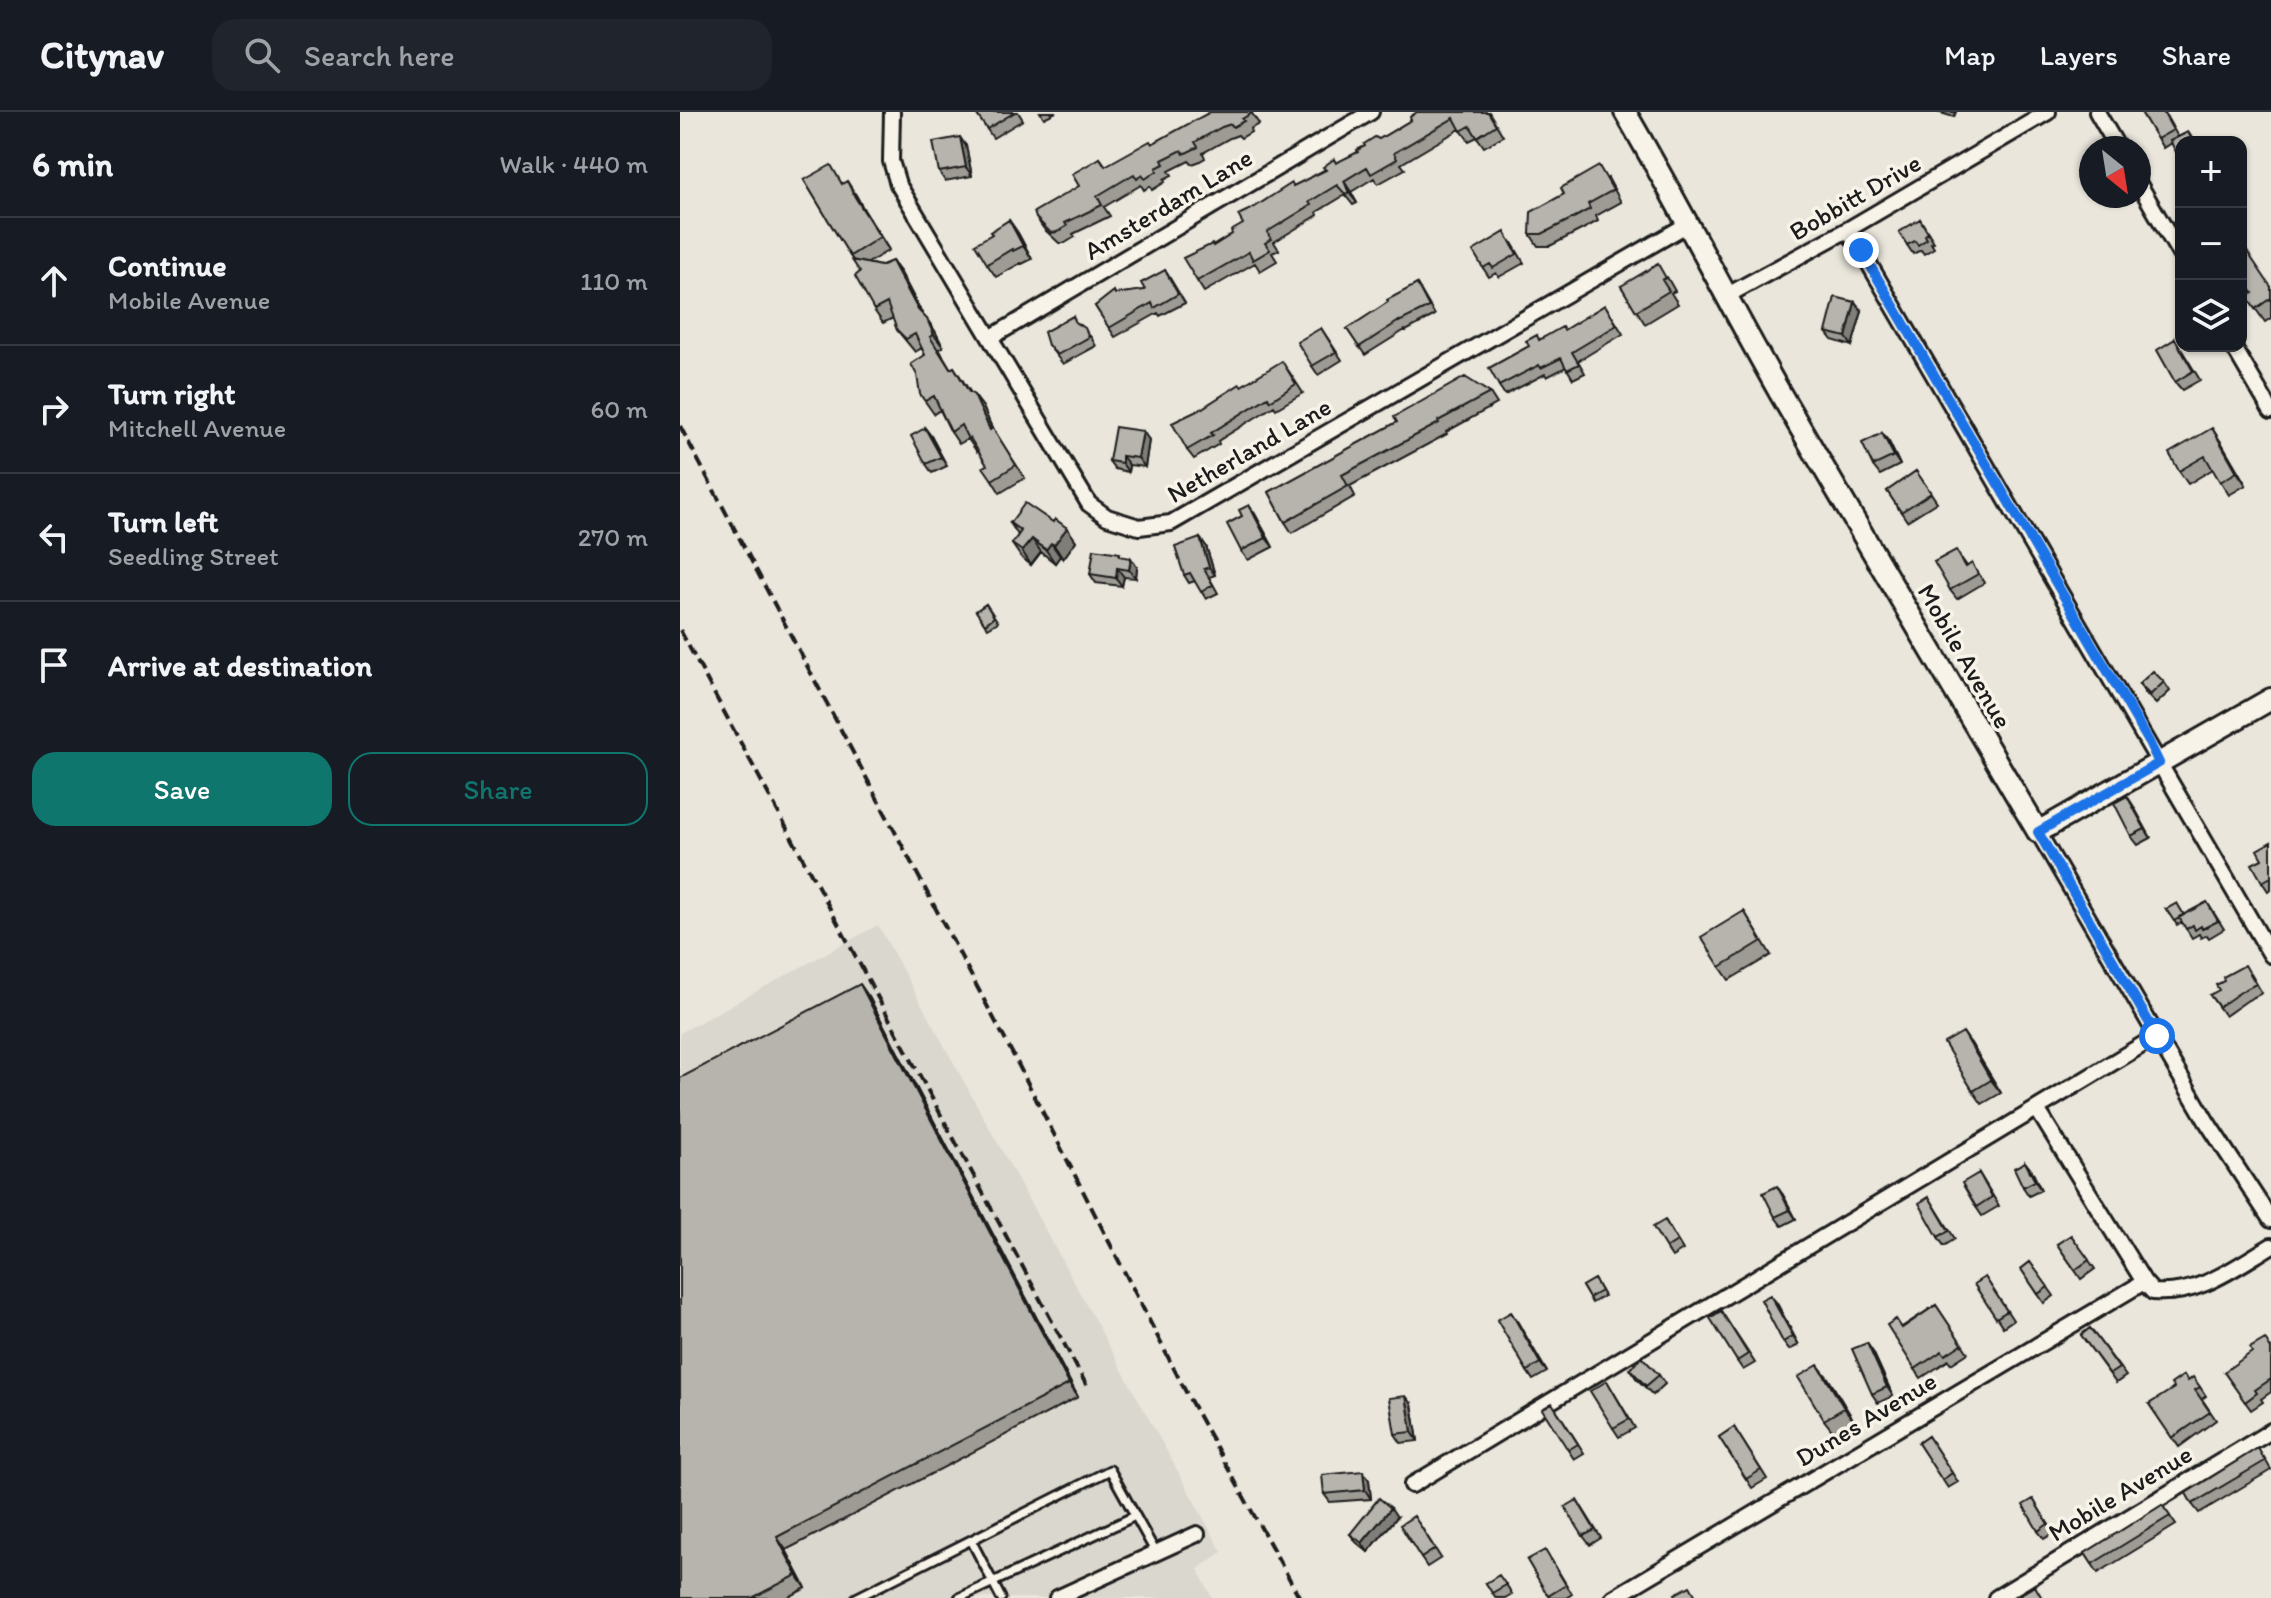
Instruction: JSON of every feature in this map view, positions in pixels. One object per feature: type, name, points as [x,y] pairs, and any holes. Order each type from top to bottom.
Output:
[{"type":"street","name":"Netherland Lane","points":[[892,112],[891,161],[898,184],[1089,504],[1107,517],[1139,527],[1171,523],[1688,224]]},
{"type":"street","name":"Amsterdam Lane","points":[[990,338],[1371,112]]},
{"type":"street","name":"Mobile Avenue","points":[[1625,112],[1781,394],[2207,1122],[2271,1220]]},
{"type":"street","name":"Bobbitt Drive","points":[[1726,296],[1847,230],[2048,112]]},
{"type":"street","points":[[2097,112],[2111,136]]},
{"type":"street","points":[[2151,205],[2175,246]]},
{"type":"street","points":[[1847,230],[2271,955]]},
{"type":"street","points":[[2237,352],[2271,411]]},
{"type":"street","points":[[2038,832],[2271,699]]},
{"type":"street","points":[[1412,1485],[2157,1036]]},
{"type":"street","points":[[2037,1109],[2153,1292],[2170,1294],[2210,1282],[2271,1246]]},
{"type":"street","name":"Dunes Avenue","points":[[1613,1598],[2144,1282]]},
{"type":"street","name":"Mobile Avenue","points":[[1996,1598],[2271,1432]]},
{"type":"street","points":[[1057,1598],[1197,1534]]},
{"type":"lane","points":[[856,1598],[1110,1470],[1156,1553]]},
{"type":"lane","points":[[959,1598],[1135,1516]]},
{"type":"lane","points":[[971,1540],[1001,1598]]},
{"type":"shaded area","points":[[878,925],[1222,1552],[1198,1569],[1212,1598],[680,1598],[680,1033]]},
{"type":"building","points":[[975,112],[1015,112],[987,129]]},
{"type":"building","points":[[1210,112],[1252,113],[1233,127],[1231,124],[1222,127],[1195,142],[1198,147],[1184,154],[1182,150],[1162,160],[1164,164],[1145,179],[1142,175],[1137,179],[1134,174],[1097,196],[1102,205],[1065,223],[1067,226],[1057,232],[1051,233],[1036,218],[1034,212],[1079,186],[1072,174],[1100,158],[1105,166]]},
{"type":"building","points":[[1417,112],[1488,112],[1496,125],[1477,137],[1470,126],[1461,131],[1454,118],[1394,153],[1397,159],[1371,174],[1367,167],[1344,181],[1349,193],[1346,195],[1337,185],[1267,232],[1271,239],[1265,243],[1270,250],[1253,260],[1249,252],[1197,281],[1183,258],[1213,246],[1232,234],[1231,231],[1243,224],[1238,215],[1292,183],[1293,186],[1326,170],[1323,167],[1334,159],[1336,163],[1358,152],[1375,137],[1379,139],[1411,120],[1410,117]]},
{"type":"building","points":[[2141,112],[2163,112],[2173,130],[2157,139]]},
{"type":"building","points":[[960,137],[966,167],[939,172],[933,142]]},
{"type":"building","points":[[831,165],[842,184],[847,181],[880,237],[850,256],[804,180]]},
{"type":"building","points":[[1599,166],[1613,190],[1588,204],[1590,209],[1577,216],[1542,234],[1530,234],[1531,212],[1564,194],[1561,188]]},
{"type":"building","points":[[1920,219],[1928,233],[1925,235],[1927,239],[1918,245],[1915,241],[1907,245],[1899,232]]},
{"type":"building","points":[[1009,220],[1023,246],[987,264],[975,244]]},
{"type":"building","points":[[1505,232],[1517,254],[1493,268],[1490,264],[1483,268],[1473,251]]},
{"type":"building","points":[[2247,251],[2271,287],[2271,298],[2255,309],[2247,297],[2253,293],[2247,284]]},
{"type":"building","points":[[852,260],[880,266],[892,261],[918,310],[927,319],[934,335],[930,337],[950,369],[954,367],[974,395],[990,430],[993,428],[1016,465],[992,480],[983,467],[987,465],[961,425],[951,432],[934,396],[925,401],[911,364],[925,355],[915,334],[906,339],[897,330],[887,303],[874,310],[855,276],[860,272]]},
{"type":"building","points":[[1658,264],[1669,291],[1636,311],[1621,286]]},
{"type":"building","points":[[1165,270],[1178,294],[1154,308],[1152,303],[1109,328],[1095,306],[1114,291],[1115,294],[1145,290],[1141,283]]},
{"type":"building","points":[[1417,284],[1429,307],[1399,321],[1359,347],[1347,329],[1387,300]]},
{"type":"building","points":[[1835,297],[1855,302],[1846,337],[1826,332]]},
{"type":"building","points":[[1605,305],[1617,325],[1572,352],[1579,364],[1567,370],[1561,358],[1541,368],[1539,365],[1499,386],[1489,368],[1529,346],[1526,341],[1537,335],[1539,340],[1562,327],[1564,330]]},
{"type":"building","points":[[1073,316],[1089,337],[1057,355],[1048,345],[1044,332]]},
{"type":"building","points":[[1321,328],[1336,352],[1312,366],[1297,342]]},
{"type":"building","points":[[2175,339],[2175,352],[2182,352],[2193,371],[2175,382],[2157,350]]},
{"type":"building","points":[[1282,361],[1296,384],[1270,401],[1268,397],[1187,450],[1172,423]]},
{"type":"building","points":[[1465,377],[1490,393],[1342,475],[1348,486],[1285,522],[1269,492],[1397,422],[1394,417]]},
{"type":"building","points":[[1115,427],[1143,431],[1138,458],[1122,456],[1122,463],[1109,461]]},
{"type":"building","points":[[925,428],[941,457],[926,464],[911,436]]},
{"type":"building","points":[[2212,428],[2237,472],[2220,482],[2205,456],[2179,471],[2169,453]]},
{"type":"building","points":[[1882,433],[1894,456],[1873,466],[1862,443]]},
{"type":"building","points":[[1916,471],[1931,493],[1901,512],[1887,491]]},
{"type":"building","points":[[1025,503],[1067,528],[1046,550],[1032,539],[1022,551],[1012,544],[1021,531],[1010,523]]},
{"type":"building","points":[[1249,505],[1266,538],[1241,551],[1227,524],[1242,516],[1239,510]]},
{"type":"building","points":[[1200,538],[1209,567],[1204,569],[1213,585],[1201,592],[1190,573],[1184,575],[1175,547]]},
{"type":"building","points":[[1094,549],[1131,558],[1129,570],[1117,568],[1116,578],[1090,574]]},
{"type":"building","points":[[1956,550],[1966,567],[1972,563],[1978,574],[1950,590],[1934,562]]},
{"type":"building","points":[[986,604],[994,617],[985,624],[976,611]]},
{"type":"building","points":[[2153,671],[2164,682],[2150,695],[2139,684]]},
{"type":"building","points":[[2127,796],[2145,829],[2131,836],[2114,803]]},
{"type":"building","points":[[2271,842],[2271,877],[2262,882],[2252,864],[2262,859],[2257,850]]},
{"type":"building","points":[[2207,902],[2218,921],[2202,929],[2201,926],[2195,930],[2193,925],[2186,929],[2179,917]]},
{"type":"building","points":[[2177,903],[2184,915],[2174,921],[2166,909]]},
{"type":"building","points":[[1744,911],[1762,941],[1720,967],[1701,937]]},
{"type":"building","points":[[2245,965],[2256,984],[2219,1007],[2210,995],[2219,990],[2216,985],[2224,981],[2223,977]]},
{"type":"building","points":[[860,984],[1069,1384],[777,1537],[797,1575],[752,1598],[680,1598],[680,1078]]},
{"type":"building","points":[[1963,1032],[1991,1080],[1973,1091],[1944,1043]]},
{"type":"building","points":[[2025,1162],[2035,1181],[2023,1187],[2014,1168]]},
{"type":"building","points":[[1979,1173],[1992,1197],[1976,1207],[1962,1183]]},
{"type":"building","points":[[1777,1186],[1790,1210],[1775,1217],[1763,1193]]},
{"type":"building","points":[[1929,1197],[1949,1231],[1938,1237],[1919,1203]]},
{"type":"building","points":[[1665,1220],[1677,1241],[1666,1248],[1653,1227]]},
{"type":"building","points":[[2071,1235],[2089,1260],[2075,1270],[2057,1244]]},
{"type":"building","points":[[2030,1262],[2048,1287],[2038,1294],[2021,1269]]},
{"type":"building","points":[[1985,1277],[2007,1311],[1996,1318],[1974,1284]]},
{"type":"building","points":[[1594,1279],[1601,1291],[1589,1298],[1582,1286]]},
{"type":"building","points":[[1770,1295],[1793,1336],[1783,1342],[1761,1300]]},
{"type":"building","points":[[1936,1305],[1962,1344],[1945,1355],[1942,1351],[1915,1369],[1887,1325],[1896,1319],[1902,1328]]},
{"type":"building","points":[[1721,1311],[1748,1354],[1737,1361],[1710,1318]]},
{"type":"building","points":[[1511,1312],[1540,1363],[1527,1371],[1497,1320]]},
{"type":"building","points":[[2090,1328],[2119,1368],[2110,1374],[2081,1335]]},
{"type":"building","points":[[2265,1339],[2271,1349],[2271,1379],[2245,1402],[2224,1372]]},
{"type":"building","points":[[1867,1343],[1887,1387],[1872,1394],[1852,1349]]},
{"type":"building","points":[[1642,1357],[1659,1375],[1646,1386],[1630,1369]]},
{"type":"building","points":[[1818,1365],[1844,1408],[1824,1420],[1798,1377]]},
{"type":"building","points":[[2184,1375],[2188,1381],[2193,1377],[2200,1387],[2195,1390],[2210,1412],[2172,1438],[2149,1404],[2174,1388],[2171,1384]]},
{"type":"building","points":[[1607,1381],[1629,1419],[1613,1428],[1590,1391]]},
{"type":"building","points":[[1406,1396],[1412,1432],[1395,1434],[1389,1398]]},
{"type":"building","points":[[1552,1403],[1578,1444],[1568,1450],[1542,1409]]},
{"type":"building","points":[[1734,1427],[1761,1470],[1746,1479],[1719,1437]]},
{"type":"building","points":[[1928,1436],[1952,1473],[1942,1480],[1918,1443]]},
{"type":"building","points":[[2258,1448],[2265,1461],[2192,1504],[2186,1493]]},
{"type":"building","points":[[1363,1471],[1365,1490],[1324,1494],[1322,1475]]},
{"type":"building","points":[[1379,1498],[1391,1508],[1362,1543],[1350,1534]]},
{"type":"building","points":[[2033,1499],[2048,1524],[2038,1531],[2023,1505]]},
{"type":"building","points":[[1577,1500],[1595,1530],[1583,1536],[1565,1507]]},
{"type":"building","points":[[2162,1505],[2170,1516],[2092,1564],[2085,1553]]},
{"type":"building","points":[[1414,1516],[1435,1549],[1421,1558],[1400,1525]]},
{"type":"building","points":[[1545,1550],[1566,1585],[1548,1596],[1527,1560]]},
{"type":"building","points":[[1499,1575],[1506,1585],[1492,1593],[1486,1583]]},
{"type":"building","points":[[1690,1586],[1697,1598],[1677,1598],[1675,1594]]},
{"type":"building","points":[[2035,1586],[2042,1598],[2014,1598]]},
{"type":"railway","points":[[680,426],[1018,1064],[1190,1400],[1300,1598]]},
{"type":"railway","points":[[680,630],[1089,1390]]},
{"type":"route","points":[[1861,250],[2159,763],[2038,832],[2157,1036]]}]
